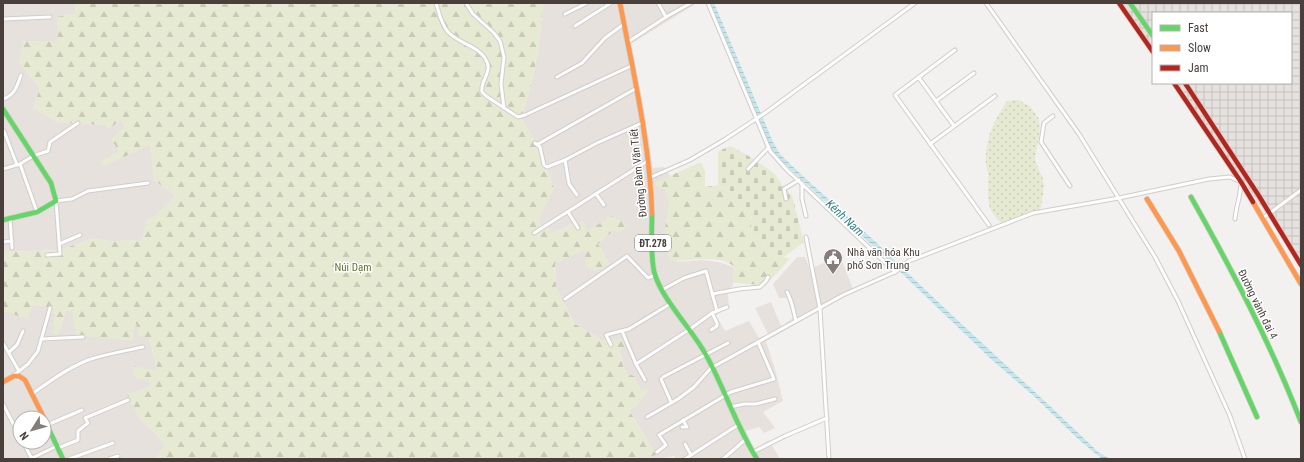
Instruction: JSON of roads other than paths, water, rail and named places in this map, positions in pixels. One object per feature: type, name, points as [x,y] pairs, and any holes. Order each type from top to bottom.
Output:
[{"type":"main road","name":"Đường Đàm Văn Tiết","points":[[620,3],[642,123],[652,202],[655,275],[670,304],[690,329],[706,354],[711,368],[725,394],[745,440],[757,459]]},
{"type":"main road","points":[[1119,3],[1152,51]]},
{"type":"main road","points":[[1130,3],[1152,35]]},
{"type":"main road","points":[[1175,84],[1263,218],[1301,284]]},
{"type":"main road","points":[[1186,84],[1236,159],[1301,265]]},
{"type":"main road","points":[[3,109],[51,183],[56,201],[37,212],[3,220]]},
{"type":"main road","name":"Đường vành đai 4","points":[[1191,198],[1240,285],[1287,385],[1301,422]]},
{"type":"main road","points":[[1147,199],[1207,304],[1238,370],[1257,417]]},
{"type":"main road","points":[[3,382],[14,375],[20,376],[25,380],[40,410]]},
{"type":"main road","points":[[52,436],[63,459]]},
{"type":"street","points":[[436,3],[441,21],[447,31],[455,38],[478,50],[484,58],[488,68],[482,84],[482,92],[518,117],[524,116],[631,66]]},
{"type":"street","points":[[466,3],[474,14],[494,32],[500,41],[504,57],[501,84],[504,108]]},
{"type":"street","points":[[565,14],[587,3]]},
{"type":"street","points":[[576,26],[611,3]]},
{"type":"street","points":[[658,3],[666,17]]},
{"type":"street","points":[[628,42],[666,17],[691,3]]},
{"type":"street","points":[[708,3],[768,147],[780,163],[895,272]]},
{"type":"street","points":[[649,178],[684,163],[702,153],[765,113],[915,3]]},
{"type":"street","points":[[986,3],[1079,134],[1155,257],[1175,294],[1230,416],[1245,459]]},
{"type":"street","points":[[3,19],[50,17]]},
{"type":"street","points":[[557,77],[582,63],[605,38],[624,24]]},
{"type":"street","points":[[955,50],[895,95],[989,225]]},
{"type":"street","points":[[936,101],[974,73]]},
{"type":"street","points":[[3,100],[13,93],[21,75]]},
{"type":"street","points":[[919,78],[954,126]]},
{"type":"street","points":[[636,89],[537,144],[540,147],[544,165],[546,167],[565,160],[597,143],[642,123]]},
{"type":"street","points":[[930,144],[995,96]]},
{"type":"street","points":[[1053,116],[1044,123],[1041,142],[1070,186]]},
{"type":"street","points":[[3,169],[18,165],[33,156],[48,151],[50,142],[78,123]]},
{"type":"street","points":[[4,131],[37,212]]},
{"type":"street","points":[[748,169],[768,147]]},
{"type":"street","points":[[565,160],[569,184],[577,195]]},
{"type":"street","points":[[534,233],[646,162]]},
{"type":"street","points":[[647,417],[678,399],[694,387],[711,368],[843,295],[895,272],[909,261],[1026,215],[1230,177],[1240,182],[1241,188],[1235,219]]},
{"type":"street","points":[[786,199],[784,189],[799,180]]},
{"type":"street","points":[[47,255],[60,254],[56,201],[72,199],[88,191],[148,183]]},
{"type":"street","points":[[802,183],[802,199],[806,216]]},
{"type":"street","points":[[1263,218],[1301,190]]},
{"type":"street","points":[[596,194],[604,206]]},
{"type":"street","points":[[568,212],[578,228]]},
{"type":"street","points":[[10,218],[12,248]]},
{"type":"street","points":[[59,244],[80,235]]},
{"type":"street","points":[[806,237],[820,309],[829,459]]},
{"type":"street","points":[[3,242],[12,241]]},
{"type":"street","points":[[564,299],[627,256],[648,278],[655,275]]},
{"type":"street","points":[[662,290],[684,278],[706,271],[717,311]]},
{"type":"street","points":[[712,294],[760,287],[766,282],[768,277]]},
{"type":"street","points":[[787,292],[793,302],[792,307],[796,321]]},
{"type":"street","points":[[610,345],[606,335],[629,329],[670,304]]},
{"type":"street","points":[[636,364],[712,313],[727,307]]},
{"type":"street","points":[[14,375],[28,364],[38,351],[50,308]]},
{"type":"street","points":[[711,330],[717,326],[712,313]]},
{"type":"street","points":[[9,352],[17,345],[23,331]]},
{"type":"street","points":[[622,331],[636,364],[645,380]]},
{"type":"street","points":[[42,339],[83,337]]},
{"type":"street","points":[[657,452],[666,445],[659,435],[725,394],[775,378],[758,342]]},
{"type":"street","points":[[3,343],[19,371]]},
{"type":"street","points":[[671,402],[662,378],[728,343]]},
{"type":"street","points":[[32,394],[70,369],[88,360],[143,347]]},
{"type":"street","points":[[730,406],[756,404],[774,399]]},
{"type":"street","points":[[31,459],[57,447],[78,440],[78,432],[88,423],[85,418],[128,400]]},
{"type":"street","points":[[3,404],[12,421]]},
{"type":"street","points":[[52,423],[82,410]]},
{"type":"street","points":[[753,452],[827,418]]},
{"type":"street","points":[[682,427],[687,426],[683,420]]},
{"type":"street","points":[[686,459],[738,425]]},
{"type":"street","points":[[722,459],[745,440]]},
{"type":"street","points":[[68,459],[113,443]]},
{"type":"street","points":[[685,444],[691,455]]},
{"type":"street","points":[[109,459],[118,456]]},
{"type":"water","name":"Kênh Nam","points":[[709,3],[714,3],[773,142],[780,154],[876,242],[1098,452],[1110,459],[1102,459],[1078,439],[1036,398],[991,359],[772,150]]},
{"type":"place","name":"Nhà văn hóa Khu phố Sơn Trung","points":[[833,275]]},
{"type":"park label","name":"Núi Dạm","points":[[353,267]]}]
